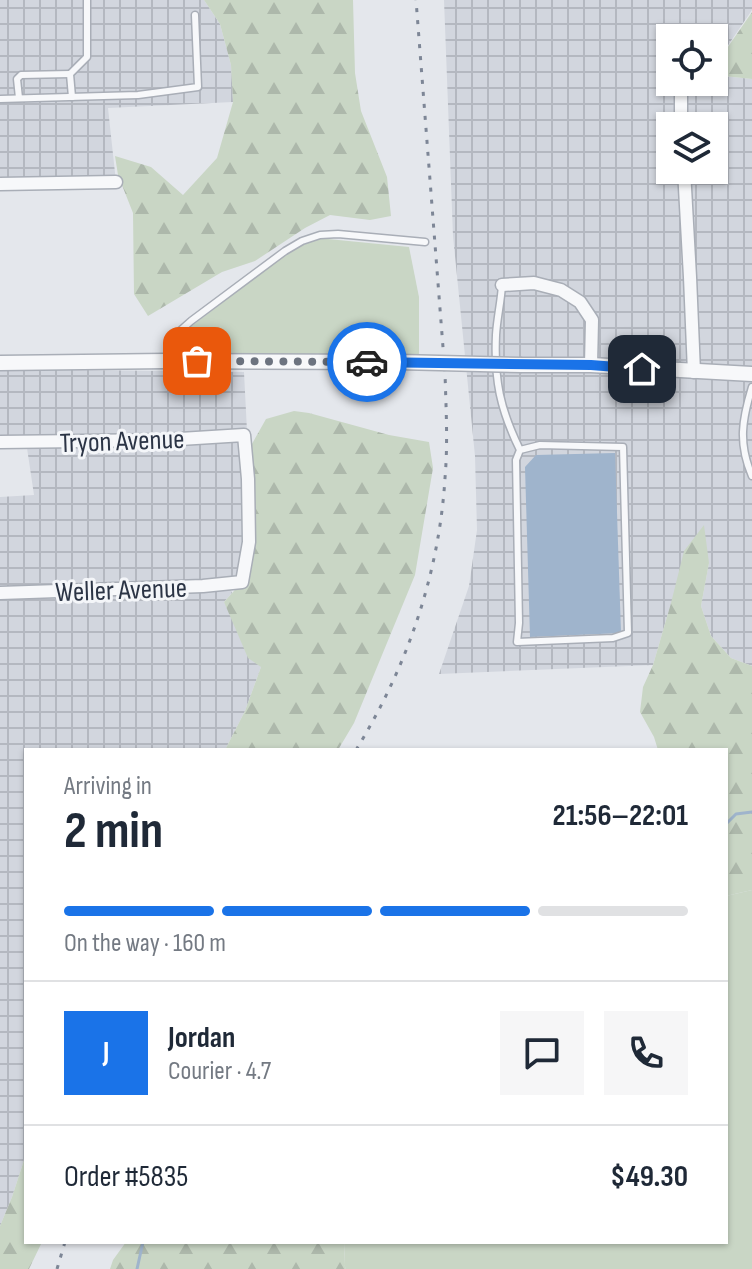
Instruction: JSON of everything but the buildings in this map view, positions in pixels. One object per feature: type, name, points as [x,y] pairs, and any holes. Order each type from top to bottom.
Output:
[{"type":"street","points":[[0,184],[116,182]]},
{"type":"street","points":[[685,184],[694,372]]},
{"type":"street","points":[[502,285],[534,283],[561,290],[580,302],[592,320],[591,365]]},
{"type":"street","points":[[0,363],[399,362],[591,365],[752,374]]},
{"type":"street","name":"Tryon Avenue","points":[[0,442],[164,440],[244,435],[249,542],[242,582]]},
{"type":"street","name":"Weller Avenue","points":[[0,593],[242,582]]},
{"type":"lane","points":[[19,98],[17,79],[21,75],[70,74],[87,57],[87,0]]},
{"type":"lane","points":[[0,99],[138,95],[198,87],[195,15]]},
{"type":"lane","points":[[70,74],[72,97]]},
{"type":"lane","points":[[166,361],[173,337],[191,321],[302,241],[320,235],[338,234],[425,242]]},
{"type":"lane","points":[[502,285],[496,334],[497,388],[506,422],[520,450],[516,460],[517,642],[613,638],[628,633],[623,447],[540,445],[520,450]]},
{"type":"lane","points":[[752,387],[743,417],[742,436],[745,461],[752,476]]},
{"type":"shaded area","points":[[0,0],[204,0],[220,24],[231,65],[233,102],[108,108],[116,182],[0,184]]},
{"type":"shaded area","points":[[444,0],[752,0],[752,10],[728,45],[728,24],[656,24],[656,96],[728,96],[728,76],[752,79],[752,666],[731,658],[711,636],[701,606],[709,563],[671,603],[653,665],[439,674],[469,586],[477,530],[475,456],[453,236]]},
{"type":"shaded area","points":[[0,369],[244,372],[255,510],[253,561],[246,575],[225,577],[232,593],[224,602],[261,667],[245,711],[226,748],[24,748],[24,1160],[0,1226],[0,497],[34,495],[28,438],[0,439]]},
{"type":"green space","points":[[204,0],[353,0],[355,73],[361,111],[387,177],[391,216],[370,220],[330,215],[255,261],[222,272],[148,316],[134,294],[133,213],[118,175],[115,156],[151,167],[183,195],[217,158],[233,102],[231,65],[220,24]]},
{"type":"green space","points":[[752,12],[752,79],[728,76],[728,47]]},
{"type":"green space","points":[[318,238],[409,247],[419,297],[419,357],[175,351],[185,331],[289,252]]},
{"type":"green space","points":[[294,411],[309,413],[389,435],[429,442],[433,468],[415,575],[354,723],[339,748],[226,748],[245,711],[261,667],[248,658],[224,602],[242,582],[253,561],[255,510],[248,451],[266,419]]},
{"type":"green space","points":[[704,525],[709,563],[701,606],[711,636],[731,658],[752,666],[752,890],[728,896],[728,748],[657,748],[640,712],[643,687],[653,665],[684,551]]},
{"type":"green space","points":[[752,890],[752,1269],[346,1269],[345,1244],[728,1244],[728,896]]},
{"type":"green space","points":[[24,1160],[24,1244],[41,1244],[29,1269],[0,1269],[0,1226]]},
{"type":"green space","points":[[125,1244],[345,1244],[346,1269],[110,1269]]},
{"type":"water","points":[[615,453],[621,633],[530,637],[525,467],[536,455]]},
{"type":"waterway","points":[[728,822],[736,814],[752,812]]},
{"type":"waterway","points":[[137,1269],[143,1244]]},
{"type":"railway","points":[[357,748],[391,686],[417,619],[436,550],[445,478],[445,373],[416,0]]},
{"type":"railway","points":[[57,1269],[64,1244]]},
{"type":"way so far","points":[[197,361],[367,362]]},
{"type":"route","points":[[367,362],[591,365],[642,369]]}]
